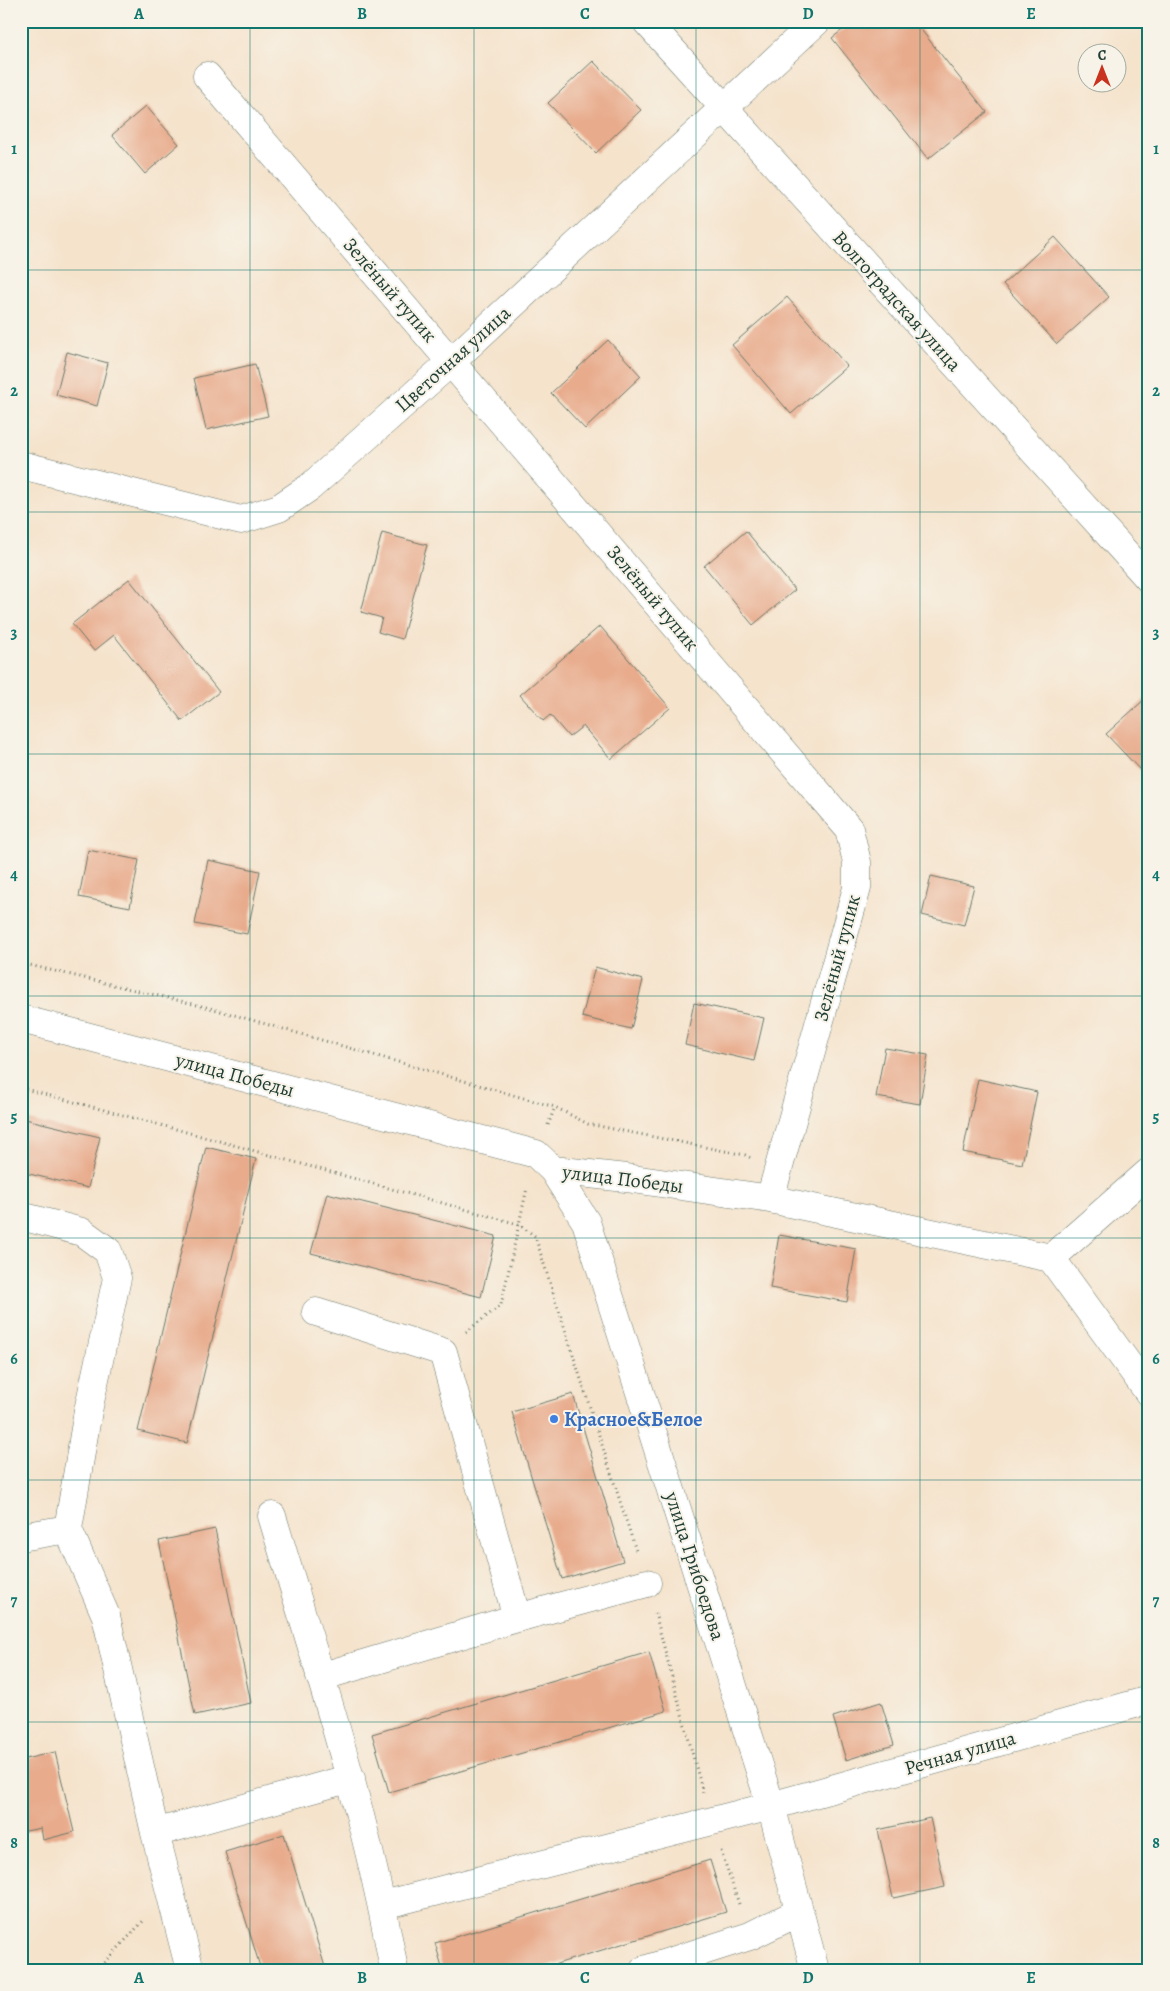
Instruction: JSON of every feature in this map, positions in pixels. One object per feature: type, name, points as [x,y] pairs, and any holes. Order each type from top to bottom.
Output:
[{"type":"street","name":"Волгоградская улица","points":[[646,21],[1149,579]]},
{"type":"street","name":"Цветочная улица","points":[[21,465],[241,520],[280,508],[310,487],[452,361],[817,21]]},
{"type":"street","name":"Зелёный тупик","points":[[207,76],[452,361],[849,829],[857,862],[857,888],[770,1199]]},
{"type":"street","name":"улица Победы","points":[[21,1019],[545,1162],[626,1178],[770,1199],[1051,1258]]},
{"type":"street","name":"улица Грибоедова","points":[[545,1162],[586,1222],[771,1806],[814,1970]]},
{"type":"street","points":[[1149,1172],[1051,1258],[1149,1392]]},
{"type":"street","points":[[21,1216],[82,1232],[108,1251],[117,1278],[88,1410],[68,1529],[106,1616],[155,1834],[190,1970]]},
{"type":"street","points":[[316,1312],[443,1352],[517,1618]]},
{"type":"street","points":[[272,1516],[351,1778],[383,1905],[394,1970]]},
{"type":"street","points":[[21,1537],[68,1529]]},
{"type":"street","points":[[320,1677],[517,1618],[647,1583]]},
{"type":"street","name":"Речная улица","points":[[383,1905],[771,1806],[1149,1700]]},
{"type":"street","points":[[155,1834],[351,1778]]},
{"type":"street","points":[[644,1970],[750,1936],[799,1912]]},
{"type":"path","points":[[21,963],[210,1008],[555,1107],[588,1124],[745,1155],[778,1171]]},
{"type":"path","points":[[443,1352],[501,1305],[518,1224],[545,1162]]},
{"type":"path","points":[[98,1970],[149,1914],[173,1905]]},
{"type":"building","points":[[854,21],[914,21],[987,112],[928,159],[832,38]]},
{"type":"building","points":[[593,61],[641,110],[596,153],[548,103]]},
{"type":"building","points":[[146,106],[179,144],[145,174],[112,135]]},
{"type":"building","points":[[1055,237],[1109,297],[1057,344],[1003,284]]},
{"type":"building","points":[[787,297],[847,366],[791,414],[732,345]]},
{"type":"building","points":[[608,340],[641,376],[585,429],[551,393]]},
{"type":"building","points":[[67,352],[108,363],[97,406],[56,395]]},
{"type":"building","points":[[255,364],[268,416],[206,430],[194,378]]},
{"type":"building","points":[[746,531],[795,590],[753,625],[704,566]]},
{"type":"building","points":[[382,533],[427,545],[402,639],[378,632],[382,618],[361,612]]},
{"type":"building","points":[[129,579],[219,692],[182,721],[114,635],[94,651],[72,624]]},
{"type":"building","points":[[600,626],[670,708],[611,759],[583,726],[569,737],[550,715],[543,721],[520,695]]},
{"type":"building","points":[[1146,698],[1149,701],[1149,765],[1142,772],[1106,734]]},
{"type":"building","points":[[88,850],[139,860],[130,907],[79,897]]},
{"type":"building","points":[[208,860],[260,871],[247,934],[195,924]]},
{"type":"building","points":[[931,876],[974,886],[964,925],[922,915]]},
{"type":"building","points":[[595,967],[643,980],[631,1029],[582,1017]]},
{"type":"building","points":[[694,1003],[764,1018],[754,1061],[685,1045]]},
{"type":"building","points":[[885,1048],[928,1055],[920,1104],[876,1097]]},
{"type":"building","points":[[978,1079],[1037,1092],[1022,1164],[963,1152]]},
{"type":"building","points":[[21,1118],[100,1137],[88,1188],[21,1172]]},
{"type":"building","points":[[206,1147],[256,1159],[187,1443],[138,1431]]},
{"type":"building","points":[[327,1193],[496,1236],[481,1297],[311,1253]]},
{"type":"building","points":[[779,1235],[856,1249],[847,1302],[770,1288]]},
{"type":"building","points":[[573,1394],[623,1561],[562,1579],[512,1412]]},
{"type":"building","points":[[215,1529],[251,1703],[195,1715],[159,1541]]},
{"type":"building","points":[[649,1652],[666,1711],[389,1792],[372,1734]]},
{"type":"building","points":[[881,1702],[894,1745],[846,1760],[833,1717]]},
{"type":"building","points":[[55,1752],[74,1832],[43,1840],[41,1828],[21,1832],[21,1760]]},
{"type":"building","points":[[930,1818],[945,1887],[893,1898],[878,1830]]},
{"type":"building","points":[[284,1834],[326,1970],[261,1970],[225,1852]]},
{"type":"building","points":[[710,1860],[726,1912],[537,1970],[443,1970],[435,1943]]},
{"type":"place","name":"Красное&Белое","points":[[554,1419]]}]
